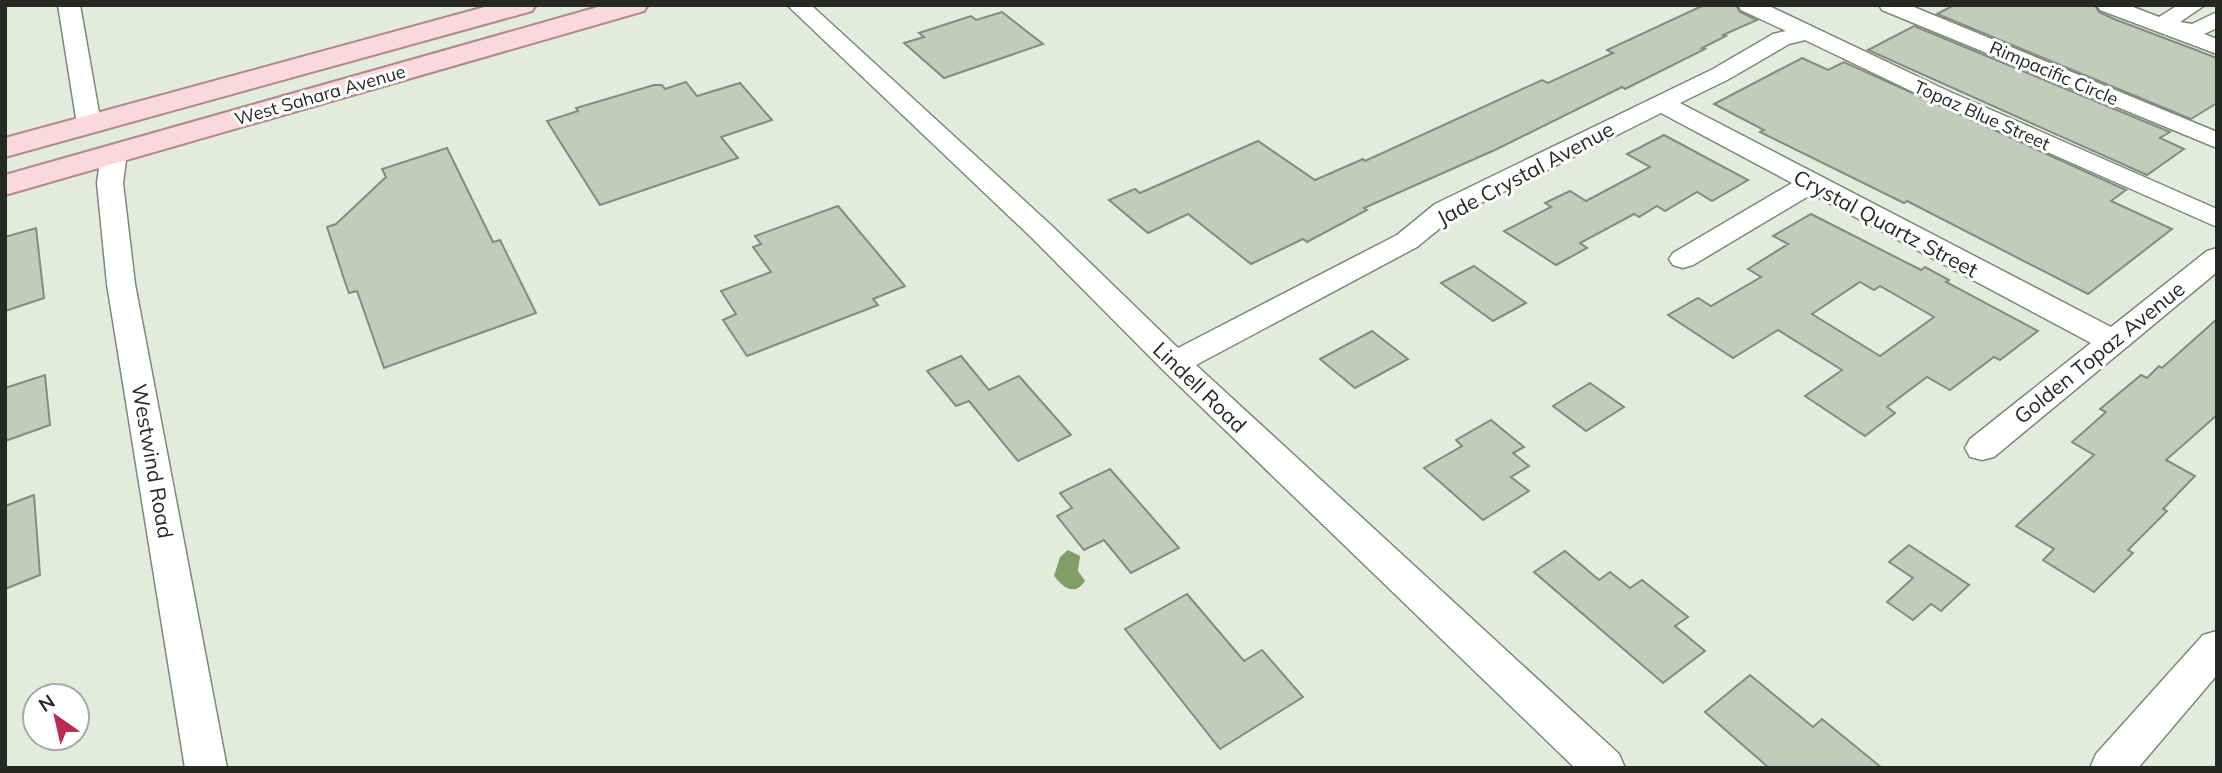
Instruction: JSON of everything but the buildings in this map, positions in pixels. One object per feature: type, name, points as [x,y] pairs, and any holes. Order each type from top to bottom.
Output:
[{"type":"main road","name":"West Sahara Avenue","points":[[5,148],[523,5]]},
{"type":"main road","name":"West Sahara Avenue","points":[[5,184],[635,5]]},
{"type":"main road","points":[[114,153],[126,139],[144,127],[259,90],[285,71]]},
{"type":"main road","points":[[5,169],[67,147],[83,135],[89,124]]},
{"type":"street","points":[[69,5],[89,124]]},
{"type":"street","name":"Lindell Road","points":[[798,5],[1042,232],[1174,363],[1605,768]]},
{"type":"street","name":"Topaz Blue Street","points":[[1749,5],[1940,96],[2217,219]]},
{"type":"street","name":"Rimpacific Circle","points":[[1890,5],[2217,141]]},
{"type":"street","points":[[2108,5],[2217,47]]},
{"type":"street","points":[[2174,30],[2168,20],[2194,5]]},
{"type":"street","points":[[2174,30],[2196,30],[2217,19]]},
{"type":"street","name":"Jade Crystal Avenue","points":[[1174,363],[1407,241],[1446,210],[1661,103],[1781,39],[1807,33]]},
{"type":"street","name":"Crystal Quartz Street","points":[[1661,103],[2112,341]]},
{"type":"street","name":"Westwind Road","points":[[114,153],[110,183],[121,284],[206,768]]},
{"type":"street","points":[[1684,259],[1811,183]]},
{"type":"street","name":"Golden Topaz Avenue","points":[[1982,448],[2217,257]]},
{"type":"street","points":[[2111,768],[2217,647]]},
{"type":"shaded area","points":[[1068,550],[1080,556],[1078,571],[1085,581],[1077,589],[1065,587],[1054,576],[1060,557]]}]
